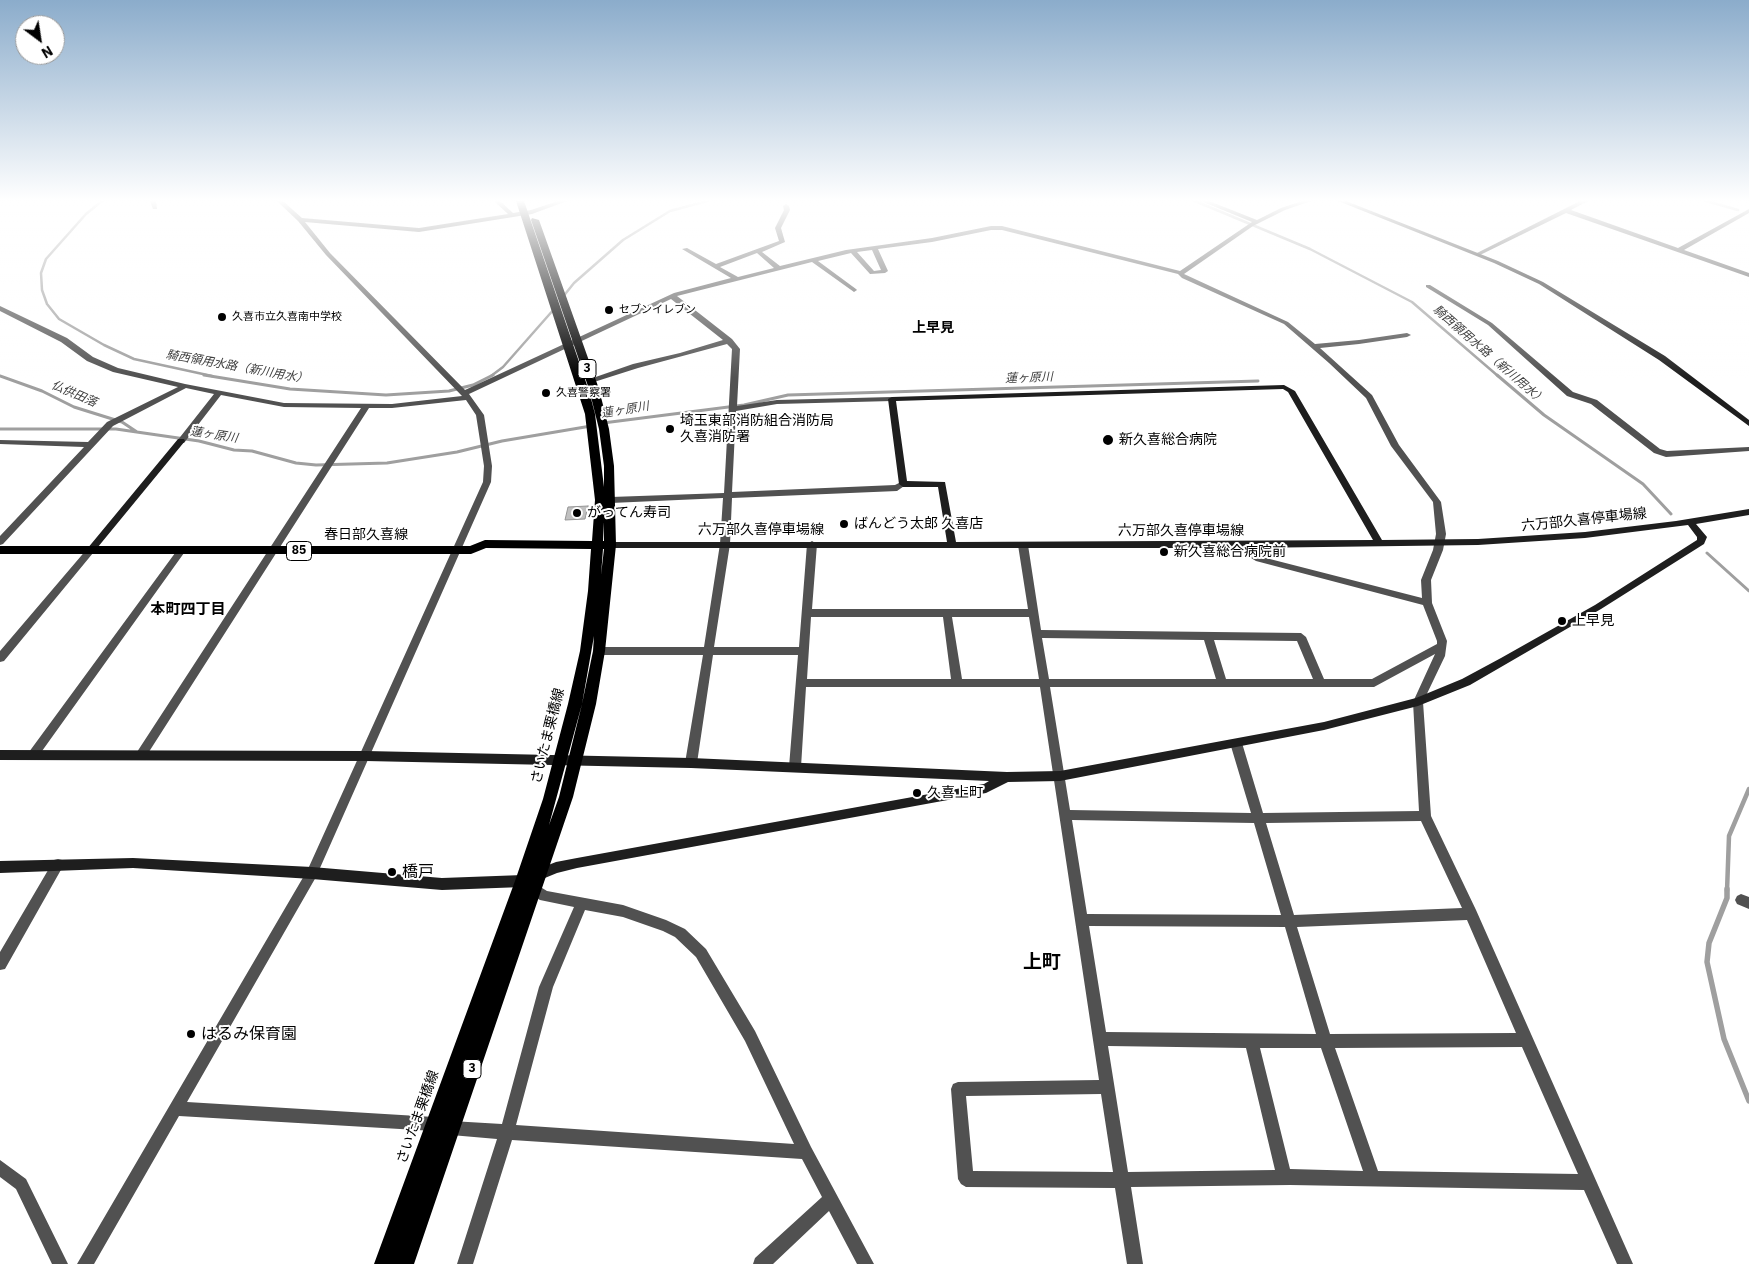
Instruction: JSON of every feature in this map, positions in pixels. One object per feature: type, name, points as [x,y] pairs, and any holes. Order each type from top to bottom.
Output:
[{"type":"main road","name":"さいたま栗橋線","points":[[532,881],[586,651],[611,500],[604,429],[591,380],[573,342],[545,260]]},
{"type":"main road","name":"さいたま栗橋線","points":[[384,1264],[442,1126],[532,881],[558,821],[575,761],[599,651],[604,544],[592,431],[573,342]]},
{"type":"main road","name":"春日部久喜線","points":[[0,550],[471,550],[485,544],[604,544]]},
{"type":"main road","name":"さいたま栗橋線","points":[[404,1264],[442,1126]]},
{"type":"street","points":[[85,1264],[312,874],[487,482],[484,434],[480,415],[466,395],[334,260]]},
{"type":"street","points":[[705,260],[737,279]]},
{"type":"street","points":[[716,266],[734,260]]},
{"type":"street","points":[[768,260],[779,269]]},
{"type":"street","points":[[0,308],[64,340],[90,359],[116,370],[185,386],[284,405],[366,406],[443,401],[466,395],[672,296],[812,260],[854,290]]},
{"type":"street","points":[[860,260],[872,273],[885,271],[880,260]]},
{"type":"street","points":[[1129,260],[1180,273],[1184,277],[1286,323],[1369,397],[1395,446],[1437,502],[1441,534],[1438,550],[1426,580],[1427,603],[1442,641],[1442,646],[1440,656],[1418,702],[1425,816],[1471,914],[1525,1040],[1550,1092],[1587,1182],[1625,1264]]},
{"type":"street","points":[[1180,273],[1202,260]]},
{"type":"street","points":[[1492,260],[1528,276],[1604,321],[1662,358],[1749,424]]},
{"type":"street","points":[[1709,260],[1749,274]]},
{"type":"street","points":[[1428,286],[1490,324],[1570,394],[1594,402],[1657,451],[1666,454],[1749,449]]},
{"type":"street","points":[[672,296],[729,341],[736,349],[725,544],[691,763]]},
{"type":"street","points":[[1313,346],[1407,335]]},
{"type":"street","points":[[591,380],[729,341]]},
{"type":"street","points":[[0,542],[92,445],[103,430],[118,418],[185,386]]},
{"type":"street","points":[[733,407],[777,402],[1284,387],[1291,391],[1379,543]]},
{"type":"street","points":[[0,658],[220,392]]},
{"type":"street","points":[[892,399],[903,484]]},
{"type":"street","points":[[141,755],[366,406]]},
{"type":"street","points":[[0,442],[92,445]]},
{"type":"street","points":[[611,500],[897,488],[903,484],[942,484],[952,545]]},
{"type":"street","name":"六万部久喜停車場線","points":[[604,544],[1246,545],[1438,543],[1546,538],[1690,522],[1749,512]]},
{"type":"street","points":[[0,754],[366,756],[691,763],[1007,777],[1060,776],[1343,722],[1418,702],[1466,682],[1505,661],[1598,607],[1702,542],[1702,538],[1690,522]]},
{"type":"street","points":[[795,767],[812,544]]},
{"type":"street","points":[[1023,545],[1136,1264]]},
{"type":"street","points":[[1246,545],[1254,556],[1259,559],[1427,603]]},
{"type":"street","points":[[33,755],[181,551]]},
{"type":"street","points":[[806,612],[1034,613]]},
{"type":"street","points":[[947,613],[957,682]]},
{"type":"street","points":[[1038,634],[1301,637],[1320,683]]},
{"type":"street","points":[[1208,636],[1222,682]]},
{"type":"street","points":[[800,683],[1374,683],[1442,646]]},
{"type":"street","points":[[599,651],[803,651]]},
{"type":"street","points":[[1236,743],[1291,921],[1325,1040],[1373,1177]]},
{"type":"street","points":[[0,867],[133,863],[442,884],[532,881],[577,863],[986,788],[1007,777]]},
{"type":"street","points":[[1066,815],[1259,818],[1425,816]]},
{"type":"street","points":[[0,964],[58,864]]},
{"type":"street","points":[[532,881],[544,896],[623,912],[666,926],[680,932],[701,952],[750,1036],[806,1152],[866,1264]]},
{"type":"street","points":[[465,1264],[507,1132],[546,987],[582,903]]},
{"type":"street","points":[[1082,920],[1291,921],[1471,914]]},
{"type":"street","points":[[1100,1038],[1251,1041],[1525,1040]]},
{"type":"street","points":[[1251,1041],[1284,1177]]},
{"type":"street","points":[[1108,1087],[958,1089],[966,1179],[1122,1180],[1373,1177],[1587,1182]]},
{"type":"street","points":[[176,1109],[806,1152]]},
{"type":"street","points":[[0,1168],[21,1184],[60,1264]]},
{"type":"street","points":[[762,1264],[831,1199]]},
{"type":"building","name":"がってん寿司","points":[[588,506],[585,519],[565,520],[568,507]]},
{"type":"waterway","name":"騎西領用水路（新川用水）","points":[[46,260],[41,273],[42,290],[47,304],[59,319],[104,345],[134,359],[212,376]]},
{"type":"waterway","name":"騎西領用水路（新川用水）","points":[[562,298],[574,283],[600,260]]},
{"type":"waterway","name":"騎西領用水路（新川用水）","points":[[1331,260],[1412,302],[1498,376]]},
{"type":"waterway","name":"騎西領用水路（新川用水）","points":[[491,376],[503,367],[555,308]]},
{"type":"waterway","name":"騎西領用水路（新川用水）","points":[[204,375],[290,389],[386,395],[449,391],[473,385],[491,376]]},
{"type":"waterway","name":"騎西領用水路（新川用水）","points":[[1497,375],[1544,415],[1643,484],[1671,514]]},
{"type":"waterway","name":"仏供田落","points":[[0,376],[42,391],[74,407],[122,422],[137,432]]},
{"type":"waterway","name":"蓮ヶ原川","points":[[603,423],[744,405],[788,395],[1258,381]]},
{"type":"waterway","name":"蓮ヶ原川","points":[[0,429],[116,429],[199,441],[234,450],[252,451],[296,463],[316,465],[387,463],[457,452],[502,441],[591,426]]},
{"type":"waterway","name":"騎西領用水路（新川用水）","points":[[1707,553],[1749,591]]},
{"type":"waterway","name":"騎西領用水路（新川用水）","points":[[1727,891],[1729,836],[1749,789]]},
{"type":"waterway","name":"騎西領用水路（新川用水）","points":[[1727,891],[1727,898],[1709,943],[1707,962],[1724,1039],[1749,1101]]},
{"type":"place","name":"セブンイレブン","points":[[609,310]]},
{"type":"place","name":"久喜市立久喜南中学校","points":[[222,317]]},
{"type":"place","name":"久喜警察署","points":[[546,393]]},
{"type":"place","name":"埼玉東部消防組合消防局 久喜消防署","points":[[670,429]]},
{"type":"place","name":"新久喜総合病院","points":[[1108,440]]},
{"type":"place","name":"がってん寿司","points":[[577,513]]},
{"type":"place","name":"ばんどう太郎 久喜店","points":[[844,524]]},
{"type":"place","name":"新久喜総合病院前","points":[[1164,552]]},
{"type":"place","name":"上早見","points":[[1562,621]]},
{"type":"place","name":"久喜上町","points":[[917,793]]},
{"type":"place","name":"橋戸","points":[[392,872]]},
{"type":"place","name":"はるみ保育園","points":[[191,1034]]},
{"type":"district","name":"上早見","points":[[933,328]]},
{"type":"district","name":"本町四丁目","points":[[188,610]]},
{"type":"district","name":"上町","points":[[1042,963]]}]
